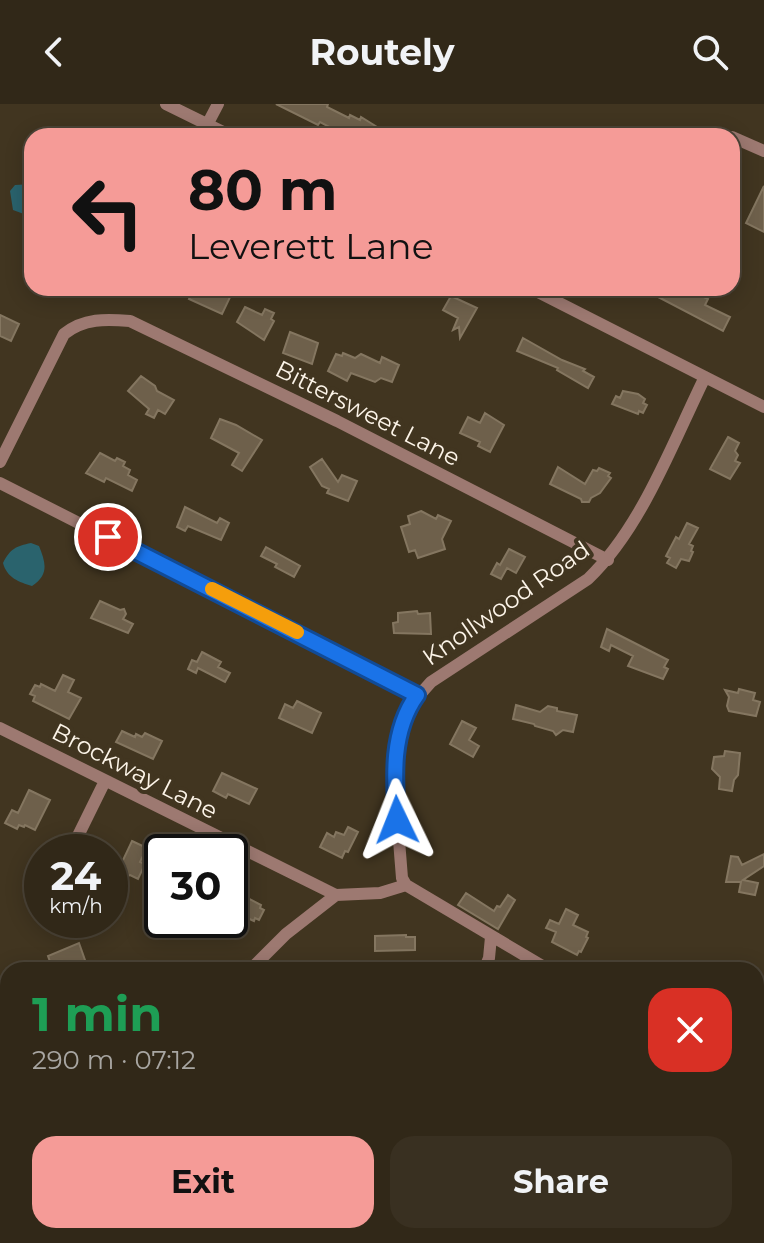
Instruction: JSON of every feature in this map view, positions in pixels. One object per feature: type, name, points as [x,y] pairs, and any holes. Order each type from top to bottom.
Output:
[{"type":"street","points":[[166,104],[214,128]]},
{"type":"street","points":[[207,125],[218,104]]},
{"type":"street","points":[[740,140],[764,151]]},
{"type":"street","points":[[546,296],[764,407]]},
{"type":"street","name":"Bittersweet Lane","points":[[0,462],[59,341],[72,328],[104,319],[130,321],[162,334],[608,560]]},
{"type":"street","name":"Knollwood Road","points":[[406,885],[402,878],[395,790],[398,739],[408,708],[431,682],[588,579],[608,560],[644,501],[705,377]]},
{"type":"street","points":[[0,483],[417,695]]},
{"type":"street","name":"Brockway Lane","points":[[0,728],[324,892],[336,895]]},
{"type":"street","points":[[79,834],[105,781]]},
{"type":"street","points":[[258,962],[286,934],[336,895],[380,893],[406,885],[535,962]]},
{"type":"street","points":[[487,962],[491,937]]},
{"type":"water","points":[[24,184],[24,214],[13,210],[10,191],[15,185]]},
{"type":"water","points":[[31,543],[39,546],[44,568],[41,578],[32,586],[11,576],[3,563],[14,549]]},
{"type":"building","points":[[276,104],[328,104],[327,107],[349,118],[350,115],[360,120],[361,117],[379,128],[331,128],[320,122],[318,125]]},
{"type":"building","points":[[764,186],[764,232],[746,223]]},
{"type":"building","points":[[191,296],[231,296],[222,314],[189,299]]},
{"type":"building","points":[[451,296],[477,308],[460,338],[459,327],[453,330],[458,318],[443,310]]},
{"type":"building","points":[[656,296],[702,296],[708,299],[705,305],[730,317],[723,331]]},
{"type":"building","points":[[245,307],[262,315],[265,309],[274,313],[271,319],[274,321],[264,340],[237,322]]},
{"type":"building","points":[[0,315],[19,324],[11,341],[0,336]]},
{"type":"building","points":[[290,332],[318,343],[312,364],[283,353]]},
{"type":"building","points":[[523,338],[585,369],[583,371],[594,377],[588,388],[558,368],[517,351]]},
{"type":"building","points":[[343,353],[355,358],[361,354],[380,363],[382,357],[399,365],[392,382],[381,378],[375,382],[351,373],[347,381],[328,371],[336,354],[342,356]]},
{"type":"building","points":[[141,376],[157,391],[174,400],[165,414],[158,410],[154,418],[146,414],[149,409],[128,391]]},
{"type":"building","points":[[623,391],[645,399],[643,403],[647,405],[643,413],[612,404]]},
{"type":"building","points":[[485,413],[504,425],[490,452],[478,446],[480,442],[460,433],[468,417],[480,423]]},
{"type":"building","points":[[220,419],[262,440],[242,471],[232,465],[239,453],[211,438]]},
{"type":"building","points":[[728,437],[739,443],[735,461],[740,463],[730,479],[710,469]]},
{"type":"building","points":[[100,453],[115,461],[117,458],[125,462],[123,466],[130,470],[128,475],[137,480],[132,491],[106,478],[104,482],[86,473]]},
{"type":"building","points":[[322,459],[338,482],[342,475],[357,481],[348,501],[327,493],[329,489],[322,486],[310,467]]},
{"type":"building","points":[[558,467],[585,484],[593,470],[599,468],[610,473],[608,476],[611,478],[600,493],[589,502],[582,502],[550,484]]},
{"type":"building","points":[[185,507],[217,523],[220,518],[229,523],[221,540],[188,526],[185,531],[177,527]]},
{"type":"building","points":[[421,511],[436,519],[438,515],[451,521],[442,539],[445,549],[418,558],[415,550],[409,552],[401,527],[410,524],[408,516]]},
{"type":"building","points":[[687,523],[698,528],[689,544],[693,546],[693,552],[689,561],[681,559],[676,568],[667,563],[670,558],[666,556]]},
{"type":"building","points":[[266,547],[300,566],[294,577],[261,556]]},
{"type":"building","points":[[509,549],[525,557],[516,573],[507,568],[501,579],[491,574]]},
{"type":"building","points":[[100,601],[124,609],[126,614],[123,619],[133,624],[128,633],[91,618]]},
{"type":"building","points":[[417,611],[418,614],[430,613],[431,634],[394,633],[393,623],[398,622],[398,613]]},
{"type":"building","points":[[607,629],[668,660],[663,679],[628,666],[633,656],[611,645],[609,651],[601,647]]},
{"type":"building","points":[[202,652],[221,662],[218,667],[230,673],[225,682],[198,668],[196,673],[188,669],[192,660],[197,662]]},
{"type":"building","points":[[63,675],[74,680],[68,692],[81,698],[69,719],[33,701],[35,696],[30,694],[35,685],[40,687],[41,684],[55,691]]},
{"type":"building","points":[[739,689],[755,693],[753,700],[760,702],[756,716],[729,711],[729,697],[725,690],[738,693]]},
{"type":"building","points":[[297,701],[321,713],[312,733],[279,718],[285,704],[293,708]]},
{"type":"building","points":[[516,705],[540,712],[548,706],[577,715],[573,732],[563,730],[556,735],[553,731],[513,719]]},
{"type":"building","points":[[462,721],[476,728],[469,740],[479,746],[473,757],[450,744]]},
{"type":"building","points":[[122,731],[135,737],[136,734],[142,737],[145,733],[162,741],[153,759],[116,742]]},
{"type":"building","points":[[725,751],[740,753],[738,775],[732,791],[719,789],[720,777],[712,769],[714,757],[724,756]]},
{"type":"building","points":[[222,773],[257,789],[249,804],[213,791]]},
{"type":"building","points":[[29,790],[50,800],[35,830],[25,825],[19,825],[17,829],[5,823],[12,810],[18,813]]},
{"type":"building","points":[[348,827],[358,832],[342,858],[320,847],[327,833],[334,837],[336,832],[344,835]]},
{"type":"building","points":[[132,841],[144,847],[140,862],[144,866],[138,879],[128,876],[128,850]]},
{"type":"building","points":[[764,854],[764,866],[743,880],[758,883],[755,895],[739,892],[741,882],[726,882],[731,856],[738,857],[742,865]]},
{"type":"building","points":[[466,893],[494,911],[508,895],[515,900],[498,929],[458,905]]},
{"type":"building","points":[[248,898],[264,910],[259,920],[255,918],[254,921],[248,918]]},
{"type":"building","points":[[566,909],[578,915],[573,925],[588,932],[588,938],[577,955],[552,942],[556,932],[546,928],[550,920],[559,924]]},
{"type":"building","points":[[375,936],[415,937],[415,950],[375,951]]},
{"type":"building","points":[[79,943],[86,962],[50,962],[48,956]]},
{"type":"slow traffic","points":[[212,589],[297,632]]},
{"type":"route","points":[[108,537],[417,695],[408,708],[398,739],[397,820]]}]
